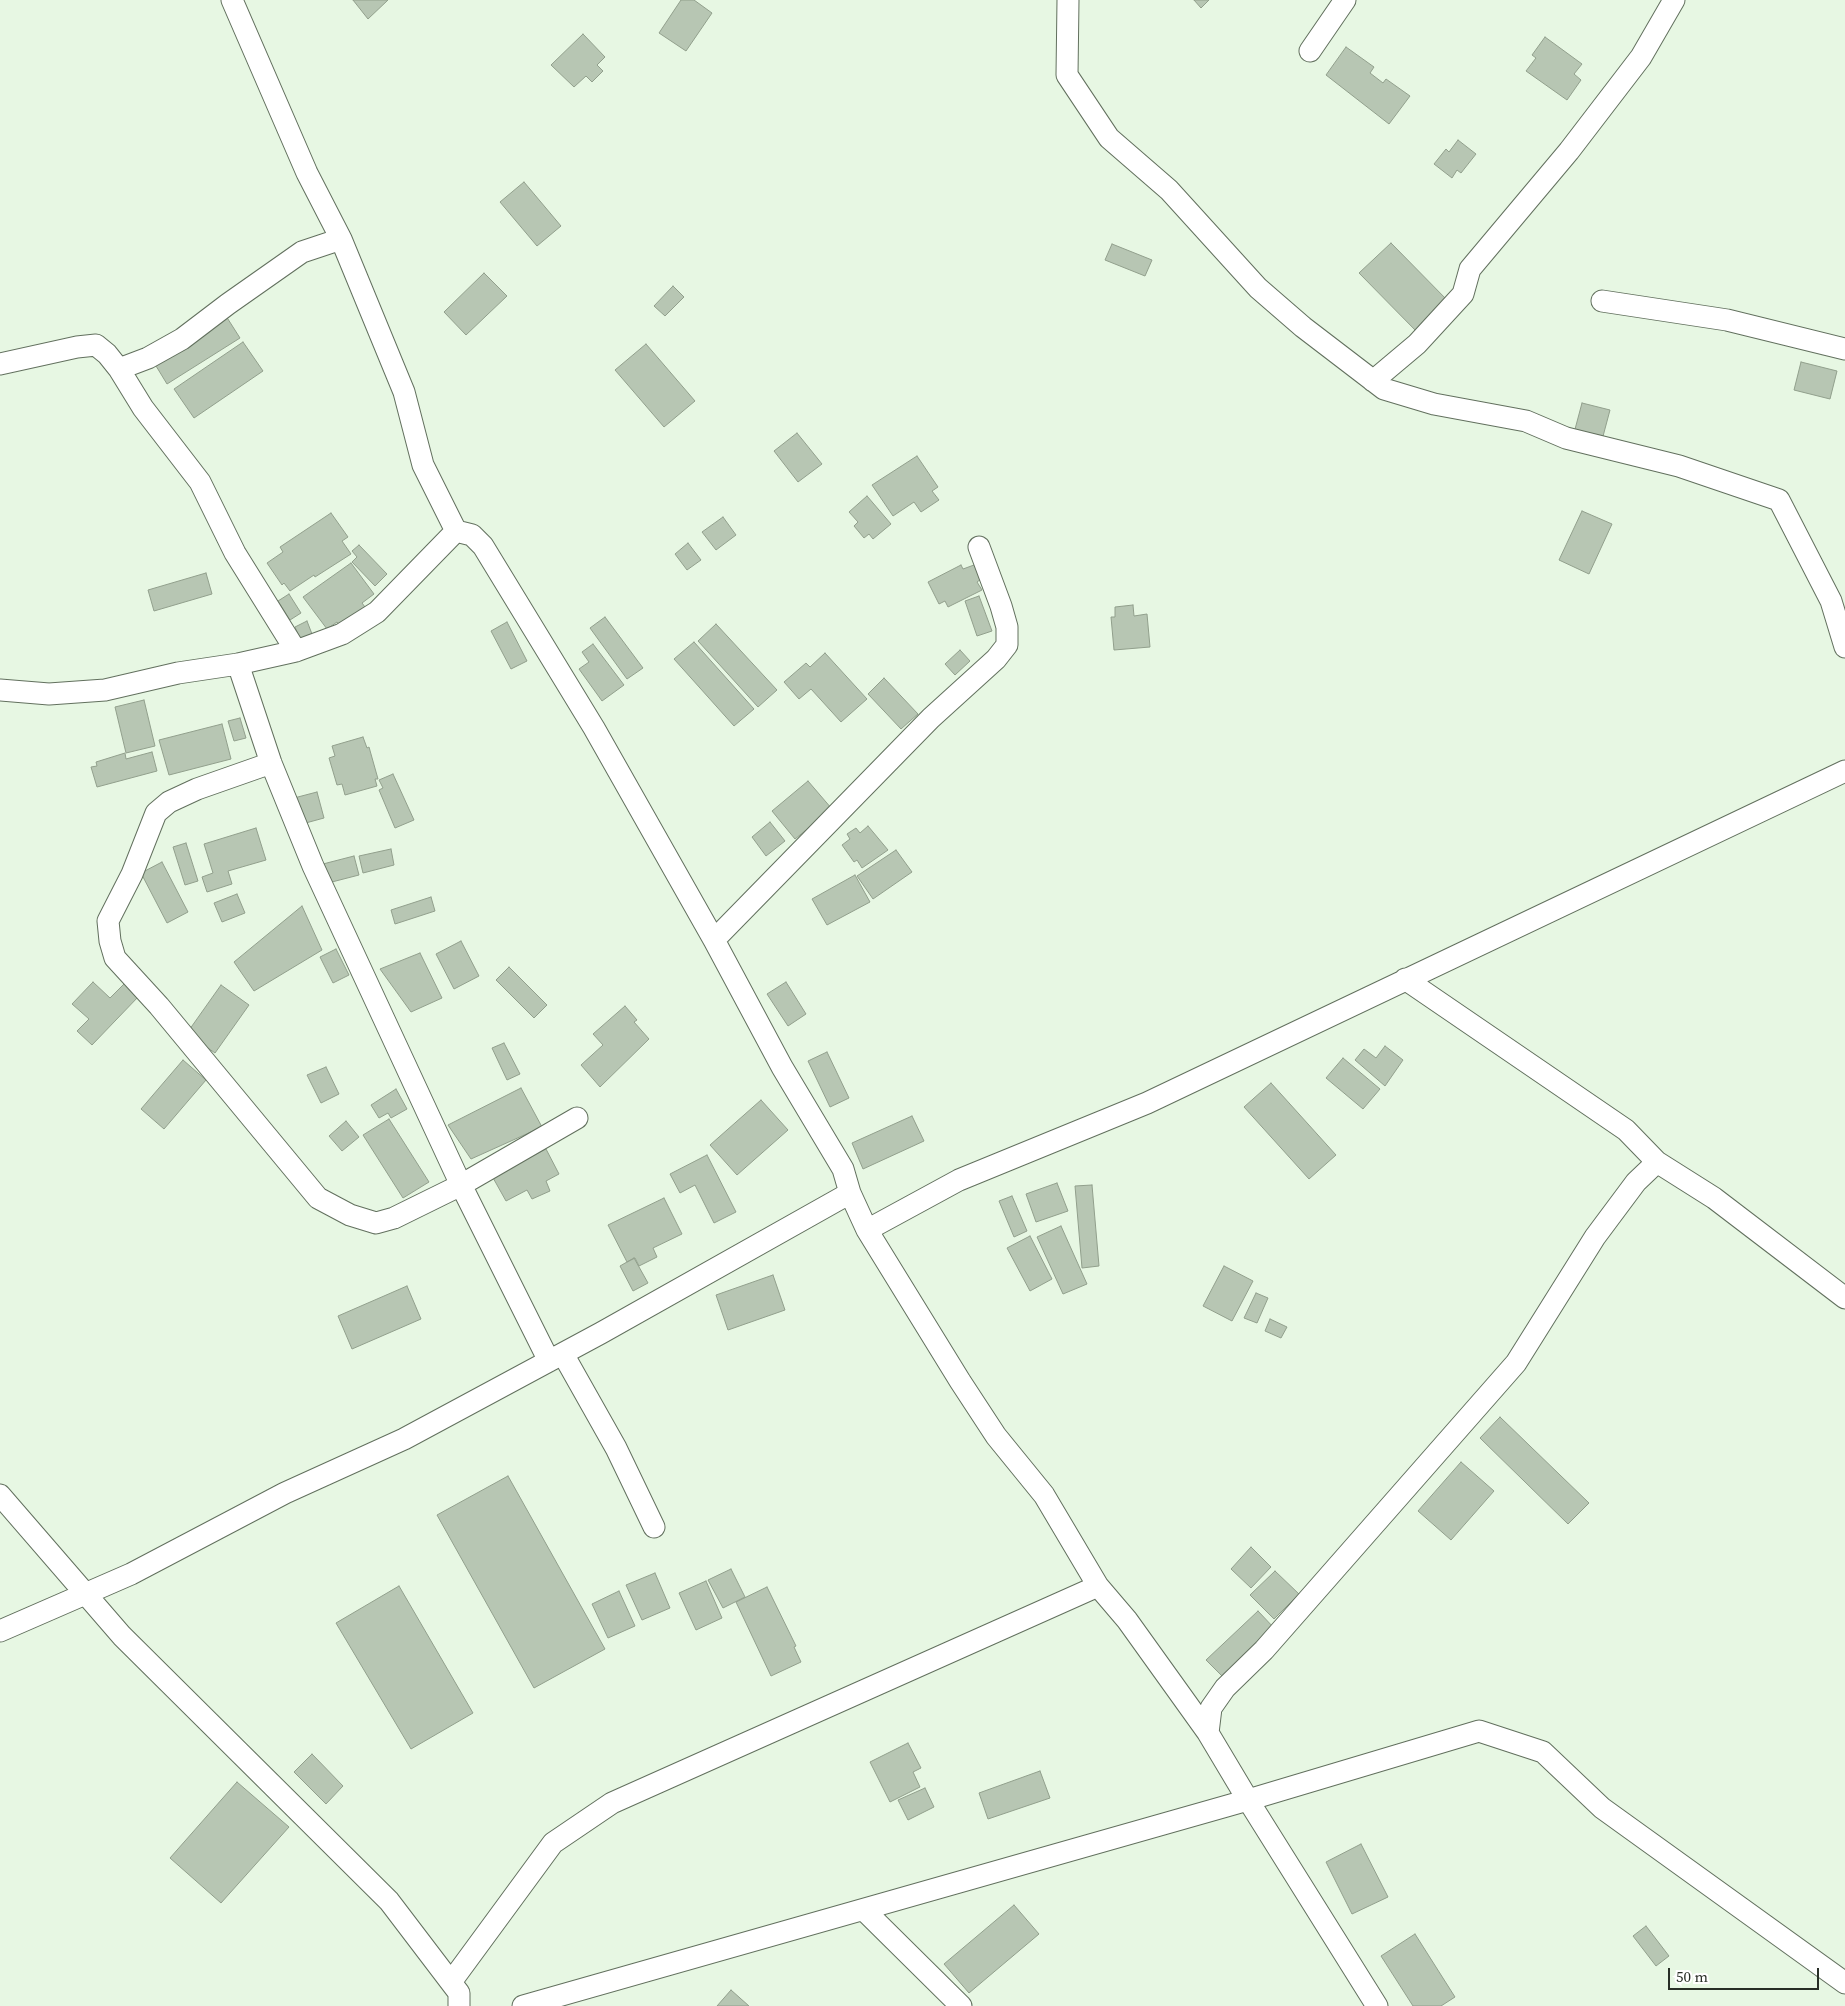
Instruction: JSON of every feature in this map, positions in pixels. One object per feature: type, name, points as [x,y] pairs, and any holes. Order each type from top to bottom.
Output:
[{"type":"street","points":[[232,0],[307,173],[341,239],[404,392],[423,465],[456,531],[472,535],[483,546],[594,728],[714,940],[782,1067],[843,1170],[850,1193],[867,1230],[960,1381],[996,1436],[1044,1495],[1098,1586],[1127,1620],[1208,1734],[1377,2006]]},
{"type":"street","points":[[1068,0],[1067,75],[1109,138],[1169,190],[1258,288],[1303,327],[1384,389],[1426,401],[1526,421],[1566,438],[1679,466],[1779,500],[1831,601],[1845,647]]},
{"type":"street","points":[[1310,51],[1345,0]]},
{"type":"street","points":[[1373,381],[1417,344],[1463,294],[1470,269],[1569,151],[1641,57],[1674,0]]},
{"type":"street","points":[[119,369],[148,358],[182,339],[302,252],[341,239]]},
{"type":"street","points":[[1602,301],[1727,320],[1845,349]]},
{"type":"street","points":[[0,364],[77,347],[96,345],[119,369],[143,408],[200,482],[235,553],[296,651]]},
{"type":"street","points":[[0,690],[49,694],[105,690],[178,673],[238,664],[296,651],[342,634],[377,612],[456,531]]},
{"type":"street","points":[[714,940],[931,718],[996,659],[1007,645],[1007,627],[1001,606],[978,547]]},
{"type":"street","points":[[238,664],[271,763],[313,866],[460,1185],[556,1358],[616,1448],[654,1527]]},
{"type":"street","points":[[271,763],[197,788],[169,802],[156,813],[132,874],[108,921],[110,941],[115,958],[159,1006],[318,1198],[350,1215],[376,1223],[394,1218],[460,1185],[577,1118]]},
{"type":"street","points":[[867,1230],[959,1180],[1147,1103],[1308,1028],[1405,979],[1845,770]]},
{"type":"street","points":[[1405,979],[1626,1130],[1657,1162],[1714,1198],[1845,1298]]},
{"type":"street","points":[[1208,1734],[1211,1708],[1225,1688],[1264,1650],[1516,1363],[1595,1237],[1636,1182],[1657,1162]]},
{"type":"street","points":[[0,1631],[85,1594],[198,1540],[285,1492],[404,1439],[556,1358],[850,1193]]},
{"type":"street","points":[[0,1495],[122,1636],[389,1901],[459,1993],[459,2006]]},
{"type":"street","points":[[451,1982],[553,1843],[612,1803],[1098,1586]]},
{"type":"street","points":[[523,2006],[1248,1800],[1479,1731],[1543,1752],[1602,1808],[1845,1983]]},
{"type":"street","points":[[864,1910],[961,2006]]},
{"type":"building","points":[[353,0],[388,0],[368,19]]},
{"type":"building","points":[[681,0],[694,0],[712,13],[686,51],[659,33]]},
{"type":"building","points":[[1194,0],[1209,0],[1201,8]]},
{"type":"building","points":[[583,34],[605,57],[597,65],[603,71],[592,82],[586,76],[574,87],[551,65]]},
{"type":"building","points":[[1545,37],[1582,64],[1574,74],[1581,80],[1567,100],[1526,71],[1536,58],[1532,55]]},
{"type":"building","points":[[1346,47],[1374,67],[1370,73],[1383,83],[1386,79],[1410,96],[1389,124],[1326,75]]},
{"type":"building","points":[[1458,140],[1476,154],[1461,173],[1457,170],[1452,178],[1434,164],[1446,149],[1449,152]]},
{"type":"building","points":[[524,182],[561,226],[537,246],[500,202]]},
{"type":"building","points":[[1391,243],[1449,302],[1417,332],[1359,273]]},
{"type":"building","points":[[1112,244],[1152,260],[1145,276],[1105,260]]},
{"type":"building","points":[[484,273],[507,296],[466,335],[444,312]]},
{"type":"building","points":[[673,286],[684,297],[665,316],[654,306]]},
{"type":"building","points":[[226,316],[240,338],[167,384],[153,361]]},
{"type":"building","points":[[243,342],[263,371],[194,418],[174,389]]},
{"type":"building","points":[[646,344],[695,401],[664,427],[615,370]]},
{"type":"building","points":[[1801,362],[1837,371],[1830,399],[1794,390]]},
{"type":"building","points":[[1582,403],[1610,410],[1602,440],[1574,433]]},
{"type":"building","points":[[797,433],[822,464],[798,482],[774,451]]},
{"type":"building","points":[[917,456],[938,487],[932,491],[939,500],[921,512],[914,502],[893,516],[872,485]]},
{"type":"building","points":[[867,496],[891,524],[873,539],[869,534],[864,538],[854,526],[858,522],[849,512]]},
{"type":"building","points":[[1582,511],[1612,524],[1589,574],[1559,560]]},
{"type":"building","points":[[331,513],[348,537],[342,541],[351,554],[290,591],[284,583],[282,585],[267,563],[283,552],[280,547]]},
{"type":"building","points":[[723,517],[736,535],[716,550],[702,532]]},
{"type":"building","points":[[688,543],[701,560],[687,570],[675,554]]},
{"type":"building","points":[[359,545],[387,574],[375,586],[352,562],[357,557],[352,551]]},
{"type":"building","points":[[351,563],[374,594],[362,603],[365,607],[339,625],[337,622],[327,629],[303,597]]},
{"type":"building","points":[[961,565],[963,569],[974,565],[981,579],[977,582],[982,590],[948,607],[945,601],[939,604],[928,582]]},
{"type":"building","points":[[206,573],[212,594],[154,611],[148,590]]},
{"type":"building","points":[[289,594],[301,613],[290,620],[278,601]]},
{"type":"building","points":[[979,596],[992,631],[977,636],[965,601]]},
{"type":"building","points":[[1133,605],[1134,616],[1147,614],[1150,647],[1114,650],[1111,617],[1115,617],[1115,607]]},
{"type":"building","points":[[605,617],[643,668],[627,679],[590,628]]},
{"type":"building","points":[[307,621],[312,634],[300,639],[295,627]]},
{"type":"building","points":[[507,622],[527,661],[511,669],[491,631]]},
{"type":"building","points":[[716,624],[777,690],[758,707],[698,641]]},
{"type":"building","points":[[694,642],[754,709],[734,726],[674,659]]},
{"type":"building","points":[[593,644],[624,685],[602,701],[579,669],[589,662],[582,652]]},
{"type":"building","points":[[960,650],[970,661],[955,675],[945,664]]},
{"type":"building","points":[[825,653],[867,699],[841,722],[811,689],[799,699],[784,682],[806,663],[810,667]]},
{"type":"building","points":[[884,678],[918,714],[901,729],[868,694]]},
{"type":"building","points":[[144,700],[155,746],[126,753],[115,707]]},
{"type":"building","points":[[240,718],[246,738],[234,741],[228,721]]},
{"type":"building","points":[[222,724],[231,759],[169,775],[159,740]]},
{"type":"building","points":[[363,737],[367,748],[369,747],[378,779],[375,779],[377,786],[345,795],[342,784],[337,785],[329,758],[335,756],[332,746]]},
{"type":"building","points":[[152,752],[157,771],[97,787],[91,767],[97,766],[96,762],[125,753],[126,759]]},
{"type":"building","points":[[393,774],[414,820],[395,828],[379,790],[383,788],[379,780]]},
{"type":"building","points":[[808,781],[832,809],[795,839],[772,811]]},
{"type":"building","points":[[317,792],[324,818],[302,824],[294,798]]},
{"type":"building","points":[[770,822],[785,841],[766,856],[752,837]]},
{"type":"building","points":[[868,826],[888,850],[862,868],[857,860],[854,862],[842,845],[850,839],[847,834],[856,828],[860,833]]},
{"type":"building","points":[[256,828],[266,860],[228,871],[232,884],[207,892],[202,877],[213,873],[204,844]]},
{"type":"building","points":[[186,843],[198,881],[185,885],[173,847]]},
{"type":"building","points":[[391,849],[394,865],[363,873],[359,856]]},
{"type":"building","points":[[896,850],[912,872],[873,899],[857,876]]},
{"type":"building","points":[[354,856],[359,875],[328,883],[323,864]]},
{"type":"building","points":[[162,862],[188,912],[167,923],[141,873]]},
{"type":"building","points":[[855,875],[870,902],[827,925],[812,899]]},
{"type":"building","points":[[237,894],[245,913],[222,922],[214,903]]},
{"type":"building","points":[[431,897],[435,911],[395,924],[391,910]]},
{"type":"building","points":[[302,906],[322,950],[254,991],[234,962]]},
{"type":"building","points":[[461,941],[479,976],[454,989],[436,954]]},
{"type":"building","points":[[336,949],[349,975],[333,983],[320,957]]},
{"type":"building","points":[[420,953],[442,998],[411,1012],[380,969]]},
{"type":"building","points":[[509,967],[547,1005],[534,1018],[496,980]]},
{"type":"building","points":[[93,982],[110,998],[125,983],[139,996],[92,1045],[77,1031],[89,1019],[72,1004]]},
{"type":"building","points":[[786,982],[806,1014],[788,1026],[767,994]]},
{"type":"building","points":[[221,985],[249,1005],[215,1053],[187,1033]]},
{"type":"building","points":[[625,1006],[637,1020],[634,1022],[649,1039],[600,1087],[581,1065],[603,1045],[593,1034]]},
{"type":"building","points":[[504,1043],[520,1074],[507,1080],[492,1048]]},
{"type":"building","points":[[1385,1046],[1403,1060],[1385,1086],[1355,1060],[1364,1049],[1376,1058]]},
{"type":"building","points":[[827,1052],[849,1098],[830,1107],[808,1061]]},
{"type":"building","points":[[1343,1058],[1380,1089],[1363,1109],[1326,1078]]},
{"type":"building","points":[[183,1060],[206,1080],[164,1129],[141,1109]]},
{"type":"building","points":[[326,1067],[339,1094],[321,1103],[307,1075]]},
{"type":"building","points":[[1271,1083],[1336,1155],[1309,1179],[1244,1107]]},
{"type":"building","points":[[521,1088],[542,1127],[471,1159],[448,1125]]},
{"type":"building","points":[[396,1089],[407,1109],[391,1118],[388,1113],[379,1118],[371,1105]]},
{"type":"building","points":[[761,1100],[788,1130],[737,1175],[710,1145]]},
{"type":"building","points":[[912,1116],[924,1141],[863,1169],[852,1143]]},
{"type":"building","points":[[389,1119],[429,1182],[403,1198],[363,1135]]},
{"type":"building","points":[[346,1121],[359,1137],[342,1151],[329,1136]]},
{"type":"building","points":[[546,1149],[559,1174],[546,1181],[550,1191],[532,1199],[527,1190],[506,1201],[492,1176]]},
{"type":"building","points":[[707,1155],[736,1212],[714,1223],[695,1185],[680,1193],[670,1174]]},
{"type":"building","points":[[1057,1183],[1068,1211],[1036,1222],[1026,1194]]},
{"type":"building","points":[[1092,1185],[1099,1266],[1082,1268],[1075,1186]]},
{"type":"building","points":[[1012,1196],[1027,1231],[1014,1237],[999,1201]]},
{"type":"building","points":[[664,1198],[682,1234],[653,1248],[657,1257],[639,1266],[635,1258],[627,1262],[608,1225]]},
{"type":"building","points":[[1061,1226],[1087,1284],[1063,1294],[1037,1237]]},
{"type":"building","points":[[1030,1236],[1052,1279],[1030,1291],[1007,1248]]},
{"type":"building","points":[[634,1258],[648,1283],[633,1291],[620,1266]]},
{"type":"building","points":[[1224,1266],[1253,1281],[1232,1321],[1203,1306]]},
{"type":"building","points":[[773,1275],[785,1310],[728,1330],[716,1295]]},
{"type":"building","points":[[407,1286],[421,1319],[352,1349],[338,1316]]},
{"type":"building","points":[[1256,1293],[1268,1298],[1257,1323],[1244,1318]]},
{"type":"building","points":[[1270,1319],[1287,1327],[1281,1338],[1265,1331]]},
{"type":"building","points":[[1500,1417],[1589,1503],[1568,1524],[1480,1438]]},
{"type":"building","points":[[1461,1462],[1494,1491],[1451,1540],[1418,1511]]},
{"type":"building","points":[[508,1476],[605,1649],[534,1688],[437,1515]]},
{"type":"building","points":[[1251,1547],[1271,1567],[1251,1588],[1231,1569]]},
{"type":"building","points":[[731,1569],[745,1597],[723,1608],[708,1580]]},
{"type":"building","points":[[1275,1571],[1299,1594],[1274,1619],[1250,1595]]},
{"type":"building","points":[[655,1573],[670,1608],[642,1620],[626,1585]]},
{"type":"building","points":[[706,1581],[722,1618],[696,1630],[679,1593]]},
{"type":"building","points":[[399,1586],[473,1713],[411,1749],[336,1623]]},
{"type":"building","points":[[767,1587],[796,1646],[794,1647],[801,1662],[771,1676],[736,1602]]},
{"type":"building","points":[[619,1591],[635,1626],[608,1638],[592,1604]]},
{"type":"building","points":[[1258,1611],[1275,1629],[1223,1677],[1206,1660]]},
{"type":"building","points":[[908,1743],[921,1768],[913,1772],[920,1787],[890,1802],[870,1762]]},
{"type":"building","points":[[312,1754],[343,1786],[326,1804],[294,1772]]},
{"type":"building","points":[[1040,1771],[1050,1798],[988,1819],[979,1793]]},
{"type":"building","points":[[237,1782],[289,1827],[221,1903],[170,1858]]},
{"type":"building","points":[[925,1788],[934,1807],[908,1820],[898,1800]]},
{"type":"building","points":[[1361,1844],[1388,1897],[1352,1914],[1326,1862]]},
{"type":"building","points":[[1014,1905],[1039,1934],[969,1993],[944,1964]]},
{"type":"building","points":[[1646,1926],[1669,1956],[1656,1966],[1633,1936]]},
{"type":"building","points":[[1415,1934],[1455,1997],[1441,2006],[1413,2006],[1381,1956]]},
{"type":"building","points":[[731,1990],[749,2006],[717,2006]]}]
